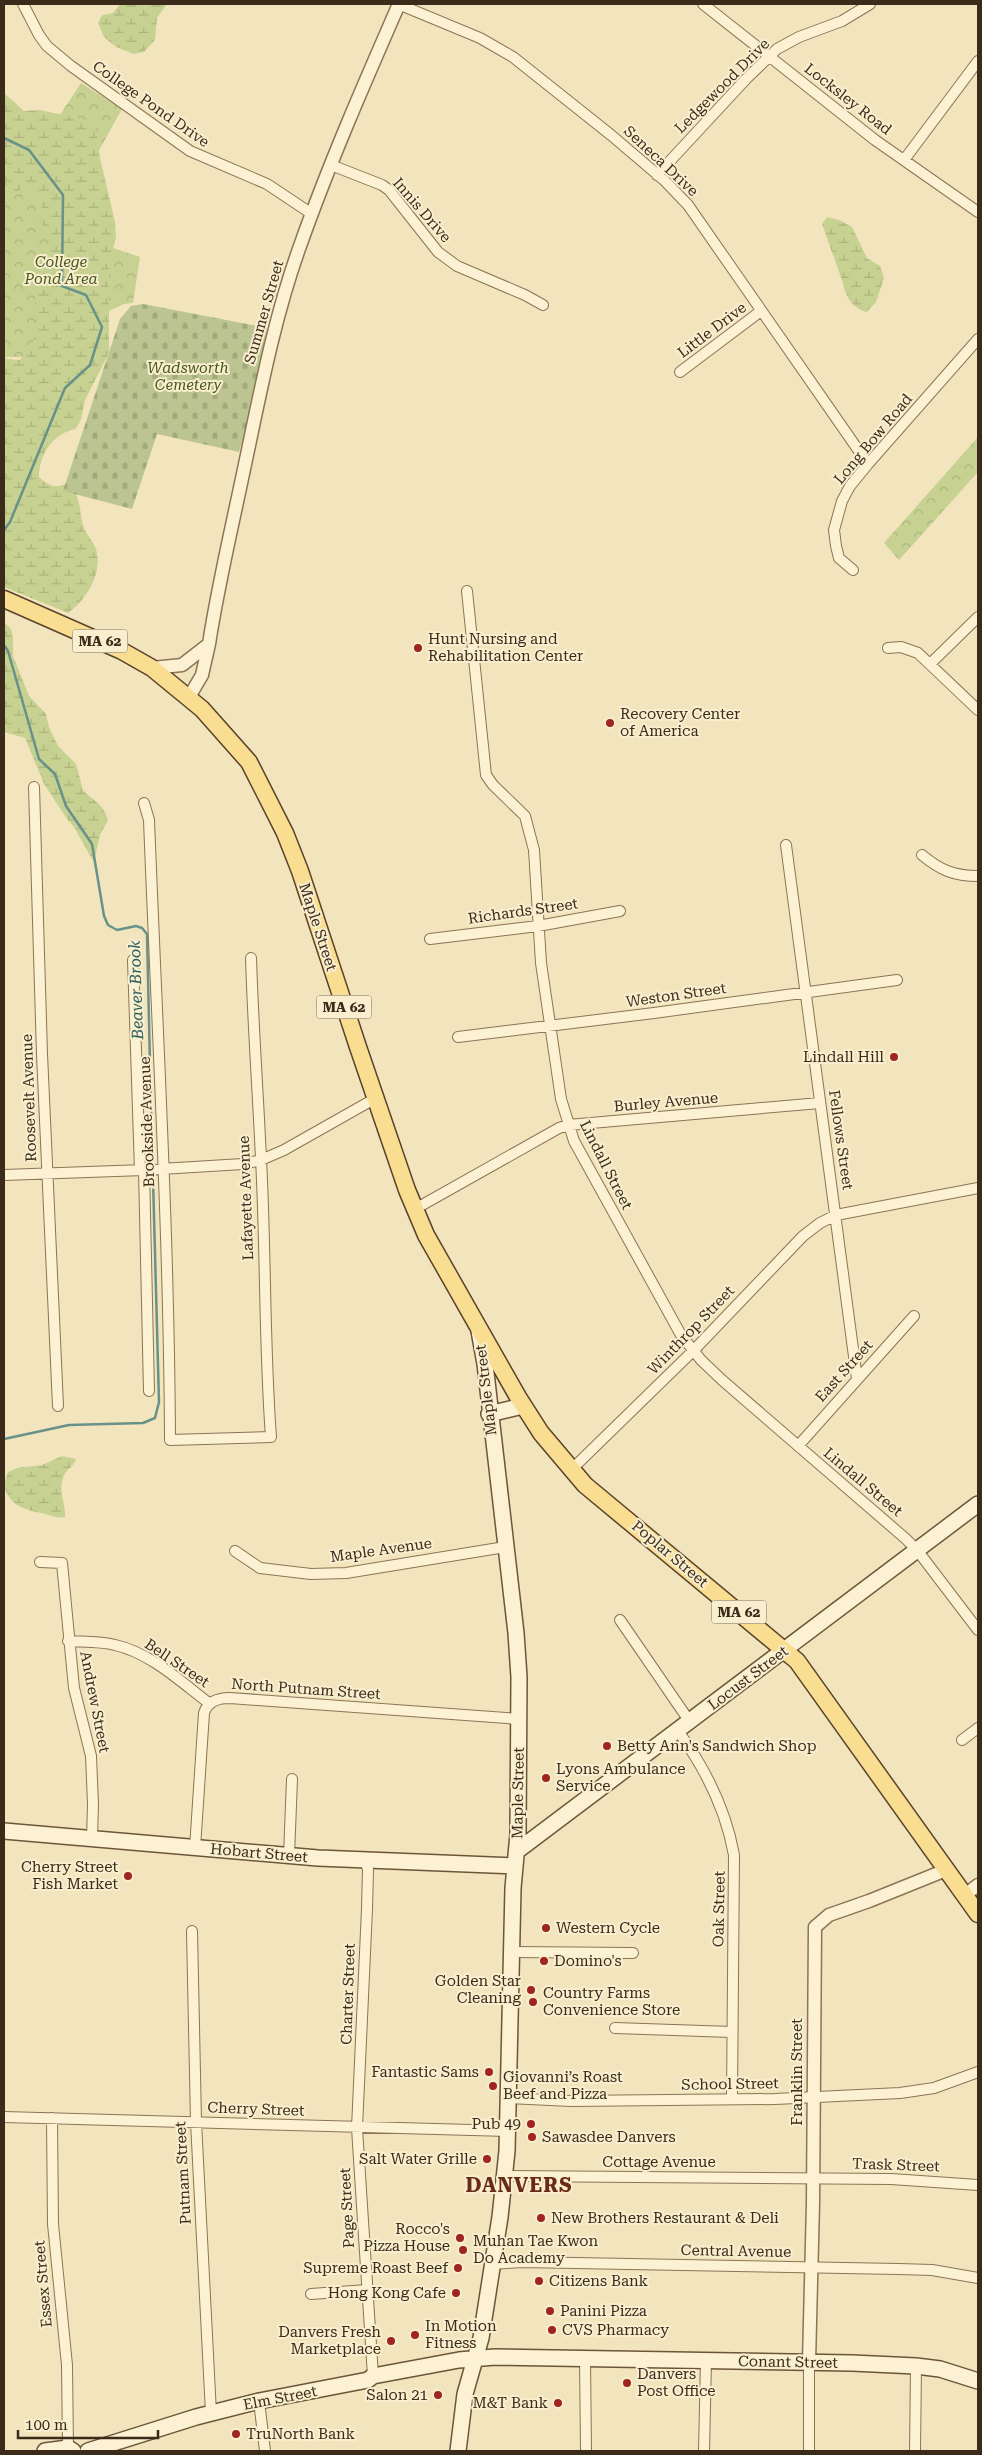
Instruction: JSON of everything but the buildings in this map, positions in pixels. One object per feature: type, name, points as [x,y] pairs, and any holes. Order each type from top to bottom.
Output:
[{"type":"main road","name":"Maple Street","points":[[4,599],[122,651],[152,668],[189,697],[226,734],[249,762],[285,833],[300,871],[415,1209],[430,1243],[479,1331],[485,1364],[489,1414],[516,1633],[519,1719],[508,2131],[505,2176],[482,2338],[465,2394],[458,2451]]},
{"type":"main road","name":"Poplar Street","points":[[479,1331],[541,1433],[571,1470],[593,1491],[797,1661],[978,1914]]},
{"type":"main road","points":[[489,1414],[524,1406]]},
{"type":"main road","name":"Locust Street","points":[[516,1859],[684,1727],[978,1504]]},
{"type":"main road","name":"Hobart Street","points":[[4,1831],[365,1861],[516,1859]]},
{"type":"main road","name":"Elm Street","points":[[88,2451],[211,2413],[259,2401],[368,2380],[373,2376],[475,2359]]},
{"type":"main road","name":"Conant Street","points":[[475,2359],[706,2360],[916,2366],[940,2369],[978,2381]]},
{"type":"main road","points":[[45,2451],[71,2450]]},
{"type":"street","name":"College Pond Drive","points":[[23,4],[47,46],[71,66],[190,151],[267,184],[312,214]]},
{"type":"street","name":"Summer Street","points":[[189,697],[202,675],[264,370],[279,312],[312,214],[359,94],[398,4]]},
{"type":"street","name":"Seneca Drive","points":[[398,4],[480,38],[513,57],[657,175],[688,205],[868,464]]},
{"type":"street","name":"Locksley Road","points":[[704,4],[875,140],[978,212]]},
{"type":"street","name":"Ledgewood Drive","points":[[657,175],[768,56],[799,37],[842,21],[870,4]]},
{"type":"street","points":[[904,160],[978,61]]},
{"type":"street","name":"Innis Drive","points":[[331,165],[382,185],[389,190],[438,252],[456,266],[525,295],[542,306]]},
{"type":"street","name":"Little Drive","points":[[680,372],[761,311]]},
{"type":"street","name":"Long Bow Road","points":[[853,570],[839,558],[834,530],[842,501],[850,486],[978,339]]},
{"type":"street","name":"Lindall Street","points":[[467,592],[486,775],[493,785],[525,816],[534,850],[538,926],[550,1025],[561,1099],[574,1141],[681,1335],[693,1350],[722,1380],[918,1550],[978,1630]]},
{"type":"street","points":[[930,664],[978,617]]},
{"type":"street","points":[[152,668],[182,665],[209,644]]},
{"type":"street","points":[[888,648],[901,647],[912,649],[978,710]]},
{"type":"street","name":"Roosevelt Avenue","points":[[34,787],[47,1172],[58,1406]]},
{"type":"street","name":"Brookside Avenue","points":[[144,803],[149,820],[164,1169],[170,1352],[170,1440]]},
{"type":"street","name":"Fellows Street","points":[[786,845],[858,1379]]},
{"type":"street","points":[[922,855],[935,866],[951,874],[978,876]]},
{"type":"street","name":"Richards Street","points":[[430,939],[538,926],[620,911]]},
{"type":"street","name":"Lafayette Avenue","points":[[170,1440],[271,1437],[265,1355],[261,1160],[254,1050],[251,958]]},
{"type":"street","name":"Brookside Avenue","points":[[133,960],[142,1170],[148,1390]]},
{"type":"street","name":"Weston Street","points":[[458,1037],[897,980]]},
{"type":"street","points":[[4,1175],[243,1164],[261,1160],[284,1150],[376,1098]]},
{"type":"street","name":"Burley Avenue","points":[[415,1209],[559,1128],[568,1125],[820,1103]]},
{"type":"street","name":"Winthrop Street","points":[[571,1470],[693,1350],[803,1236],[820,1223],[836,1215],[978,1188]]},
{"type":"street","name":"East Street","points":[[798,1446],[914,1316]]},
{"type":"street","name":"Maple Avenue","points":[[236,1551],[260,1568],[311,1574],[346,1573],[505,1547]]},
{"type":"street","name":"Andrew Street","points":[[40,1562],[62,1563],[74,1688],[91,1756],[92,1839]]},
{"type":"street","name":"Oak Street","points":[[620,1620],[684,1727],[710,1782],[731,1839],[735,1878],[732,2099]]},
{"type":"street","name":"Bell Street","points":[[68,1641],[114,1645],[132,1651],[151,1660],[210,1704]]},
{"type":"street","name":"North Putnam Street","points":[[210,1704],[221,1698],[230,1698],[519,1719]]},
{"type":"street","points":[[195,1848],[204,1713],[210,1704]]},
{"type":"street","points":[[962,1740],[978,1728]]},
{"type":"street","points":[[289,1856],[292,1779]]},
{"type":"street","name":"Charter Street","points":[[357,2128],[367,1909],[368,1869],[365,1861]]},
{"type":"street","name":"Franklin Street","points":[[809,2362],[814,2097],[814,1927],[829,1915],[869,1902],[946,1870]]},
{"type":"street","points":[[965,1895],[978,1885]]},
{"type":"street","name":"Putnam Street","points":[[192,1931],[196,2122],[211,2413]]},
{"type":"street","points":[[512,1952],[633,1953]]},
{"type":"street","points":[[615,2028],[732,2032]]},
{"type":"street","name":"School Street","points":[[508,2098],[571,2101],[732,2099],[900,2093],[934,2088],[978,2072]]},
{"type":"street","name":"Cherry Street","points":[[4,2116],[508,2131]]},
{"type":"street","name":"Essex Street","points":[[52,2118],[53,2224],[67,2365],[71,2450]]},
{"type":"street","name":"Page Street","points":[[357,2128],[373,2376]]},
{"type":"street","name":"Cottage Avenue","points":[[505,2176],[813,2178]]},
{"type":"street","name":"Trask Street","points":[[813,2178],[933,2181],[978,2185]]},
{"type":"street","name":"Central Avenue","points":[[493,2264],[522,2262],[932,2270],[978,2278]]},
{"type":"street","points":[[311,2294],[367,2290]]},
{"type":"street","points":[[585,2359],[586,2451]]},
{"type":"street","points":[[704,2451],[706,2360]]},
{"type":"street","points":[[809,2362],[809,2451]]},
{"type":"street","points":[[915,2451],[916,2366]]},
{"type":"street","points":[[259,2401],[265,2451]]},
{"type":"green space","points":[[120,4],[167,4],[157,18],[155,40],[144,52],[134,54],[116,47],[104,37],[98,23],[102,15],[113,13]]},
{"type":"green space","name":"College Pond Area","points":[[81,83],[122,109],[87,172],[109,215],[113,248],[140,257],[133,303],[124,304],[68,330],[64,358],[4,357],[4,122],[40,145]]},
{"type":"green space","points":[[4,93],[24,111],[40,110],[91,121],[96,127],[100,158],[115,222],[116,237],[109,266],[109,353],[85,400],[81,420],[75,429],[60,435],[49,446],[42,460],[39,477],[54,486],[65,484],[75,492],[84,528],[96,549],[98,558],[92,585],[68,613],[4,587],[4,356],[7,359],[20,360],[32,344],[35,335],[35,300],[50,245],[40,219],[42,207],[35,194],[24,188],[14,193],[4,180]]},
{"type":"green space","points":[[827,217],[839,220],[852,227],[867,258],[880,266],[884,278],[876,302],[867,312],[854,305],[846,293],[822,224]]},
{"type":"green space","name":"Wadsworth Cemetery","points":[[143,304],[267,328],[249,420],[239,452],[157,434],[132,509],[63,491],[120,319],[131,306]]},
{"type":"green space","points":[[978,437],[978,472],[899,560],[884,543]]},
{"type":"green space","points":[[4,622],[11,629],[13,656],[29,696],[46,714],[49,727],[58,746],[76,764],[83,790],[101,806],[108,820],[100,835],[93,861],[74,827],[44,784],[25,738],[4,732]]},
{"type":"green space","points":[[62,1456],[76,1459],[64,1475],[62,1483],[65,1517],[57,1517],[29,1510],[13,1502],[4,1484],[8,1472],[17,1468],[42,1465]]},
{"type":"waterway","name":"Beaver Brook","points":[[4,138],[29,150],[63,195],[62,286],[86,295],[102,327],[90,365],[65,388],[10,522],[4,530]]},
{"type":"waterway","name":"Beaver Brook","points":[[4,645],[8,651],[39,759],[55,774],[66,806],[92,844],[104,916],[108,925],[117,930],[136,926],[142,928],[147,934],[152,1152]]},
{"type":"waterway","name":"Beaver Brook","points":[[4,1439],[69,1425],[143,1423],[155,1418],[159,1402],[153,1179]]},
{"type":"place","name":"Hunt Nursing and Rehabilitation Center","points":[[418,648]]},
{"type":"place","name":"Recovery Center of America","points":[[610,723]]},
{"type":"place","name":"Lindall Hill","points":[[894,1057]]},
{"type":"place","name":"Betty Ann's Sandwich Shop","points":[[607,1746]]},
{"type":"place","name":"Lyons Ambulance Service","points":[[546,1778]]},
{"type":"place","name":"Cherry Street Fish Market","points":[[128,1876]]},
{"type":"place","name":"Western Cycle","points":[[546,1928]]},
{"type":"place","name":"Domino's","points":[[544,1961]]},
{"type":"place","name":"Golden Star Cleaning","points":[[531,1990]]},
{"type":"place","name":"Country Farms Convenience Store","points":[[533,2002]]},
{"type":"place","name":"Fantastic Sams","points":[[489,2072]]},
{"type":"place","name":"Giovanni’s Roast Beef and Pizza","points":[[493,2086]]},
{"type":"place","name":"Pub 49","points":[[531,2124]]},
{"type":"place","name":"Sawasdee Danvers","points":[[532,2137]]},
{"type":"place","name":"Salt Water Grille","points":[[487,2159]]},
{"type":"place","name":"New Brothers Restaurant & Deli","points":[[541,2218]]},
{"type":"place","name":"Rocco's Pizza House","points":[[460,2238]]},
{"type":"place","name":"Muhan Tae Kwon Do Academy","points":[[463,2250]]},
{"type":"place","name":"Supreme Roast Beef","points":[[458,2268]]},
{"type":"place","name":"Citizens Bank","points":[[539,2281]]},
{"type":"place","name":"Hong Kong Cafe","points":[[456,2293]]},
{"type":"place","name":"Panini Pizza","points":[[550,2311]]},
{"type":"place","name":"CVS Pharmacy","points":[[552,2330]]},
{"type":"place","name":"In Motion Fitness","points":[[415,2335]]},
{"type":"place","name":"Danvers Fresh Marketplace","points":[[391,2341]]},
{"type":"place","name":"Danvers Post Office","points":[[627,2383]]},
{"type":"place","name":"Salon 21","points":[[438,2395]]},
{"type":"place","name":"M&T Bank","points":[[558,2403]]},
{"type":"place","name":"TruNorth Bank","points":[[236,2434]]},
{"type":"district","name":"DANVERS","points":[[519,2185]]}]
